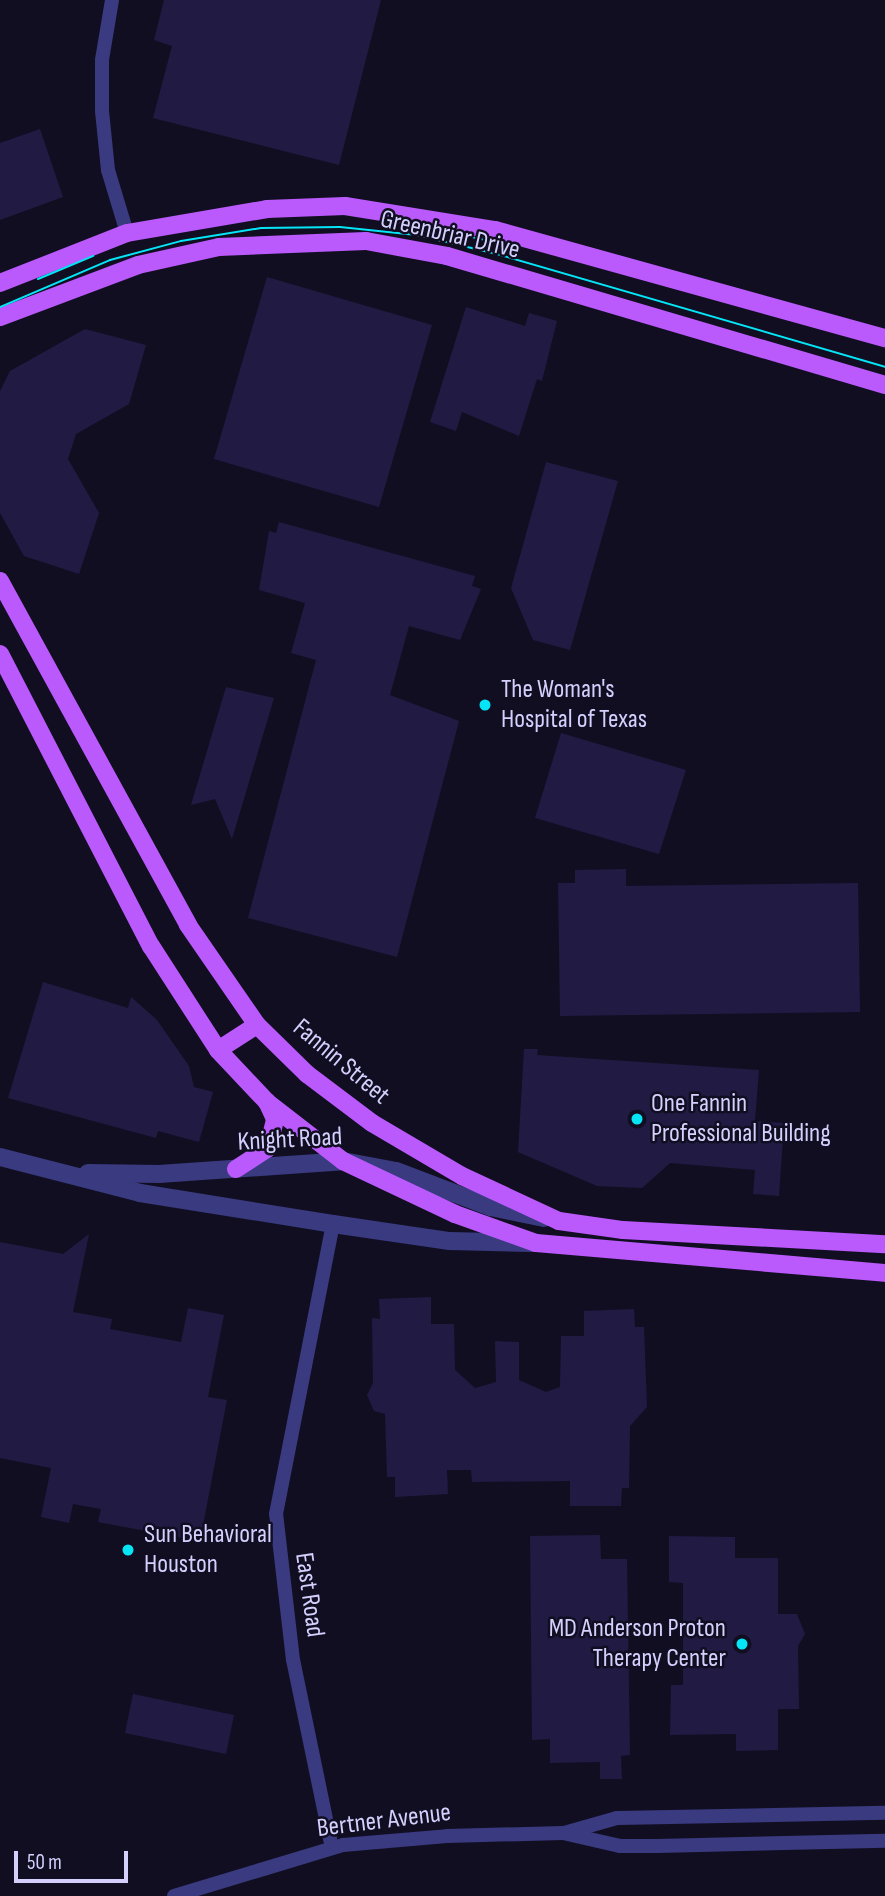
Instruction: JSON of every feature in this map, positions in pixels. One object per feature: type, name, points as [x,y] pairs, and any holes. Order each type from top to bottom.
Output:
[{"type":"main road","name":"Greenbriar Drive","points":[[0,283],[127,233],[267,209],[345,206],[401,211],[495,230],[885,338]]},
{"type":"main road","name":"Greenbriar Drive","points":[[0,317],[138,265],[219,247],[366,241],[447,256],[885,385]]},
{"type":"main road","name":"Fannin Street","points":[[0,581],[188,925],[257,1025],[307,1074],[372,1123],[461,1176],[559,1221],[651,1232],[885,1244]]},
{"type":"main road","points":[[0,654],[150,946],[218,1050],[267,1102],[343,1161],[455,1214],[536,1242],[650,1255],[885,1273]]},
{"type":"main road","points":[[218,1050],[257,1025]]},
{"type":"main road","points":[[236,1169],[268,1148],[275,1119],[267,1102]]},
{"type":"main road","points":[[650,1255],[651,1232]]},
{"type":"street","points":[[112,0],[102,60],[102,111],[108,170],[127,233]]},
{"type":"street","name":"Knight Road","points":[[0,1157],[140,1193],[333,1224],[450,1241],[536,1242]]},
{"type":"street","name":"Knight Road","points":[[56,1172],[236,1169],[343,1161],[433,1183],[491,1207],[559,1221]]},
{"type":"street","name":"East Road","points":[[332,1848],[293,1660],[276,1514],[333,1224]]},
{"type":"street","name":"Bertner Avenue","points":[[174,1896],[332,1848],[447,1836],[563,1833],[617,1818],[885,1813]]},
{"type":"street","name":"Bertner Avenue","points":[[563,1833],[620,1846],[885,1841]]},
{"type":"building","points":[[164,0],[381,0],[339,165],[153,118],[172,46],[154,40]]},
{"type":"building","points":[[40,129],[63,197],[0,220],[0,143]]},
{"type":"building","points":[[267,277],[432,325],[379,507],[214,459]]},
{"type":"building","points":[[466,307],[525,326],[529,313],[557,321],[542,381],[537,379],[519,436],[462,412],[456,431],[430,422]]},
{"type":"building","points":[[85,329],[146,345],[129,404],[76,434],[68,459],[99,513],[79,574],[24,556],[0,513],[0,391],[10,371]]},
{"type":"building","points":[[546,462],[618,481],[570,650],[533,640],[511,588]]},
{"type":"building","points":[[279,522],[475,576],[472,586],[481,589],[460,640],[409,626],[390,695],[459,721],[397,957],[248,918],[316,660],[291,653],[305,603],[259,590],[269,531],[276,533]]},
{"type":"building","points":[[226,687],[274,698],[232,839],[215,799],[191,805]]},
{"type":"building","points":[[561,733],[686,770],[659,854],[535,818]]},
{"type":"building","points":[[626,869],[626,886],[858,883],[860,1012],[560,1016],[558,883],[575,883],[575,870]]},
{"type":"building","points":[[43,982],[128,1008],[131,997],[157,1020],[189,1066],[194,1087],[213,1092],[199,1142],[158,1131],[156,1138],[8,1098]]},
{"type":"building","name":"One Fannin Professional Building","points":[[524,1049],[538,1049],[537,1055],[759,1070],[755,1121],[784,1123],[779,1196],[753,1194],[755,1170],[670,1163],[642,1188],[597,1186],[518,1152]]},
{"type":"building","points":[[89,1234],[73,1312],[112,1319],[110,1329],[181,1342],[188,1308],[224,1315],[208,1397],[227,1400],[200,1541],[98,1522],[101,1509],[73,1504],[69,1523],[41,1517],[51,1468],[0,1458],[0,1242],[63,1254]]},
{"type":"building","points":[[431,1297],[431,1324],[454,1324],[455,1370],[475,1388],[496,1382],[495,1341],[519,1342],[519,1380],[546,1392],[560,1387],[561,1336],[584,1336],[584,1311],[634,1309],[635,1327],[644,1327],[647,1407],[630,1426],[629,1488],[622,1488],[621,1506],[570,1506],[570,1481],[472,1482],[471,1470],[447,1470],[448,1494],[395,1497],[395,1477],[387,1477],[385,1414],[374,1411],[367,1395],[373,1383],[372,1318],[380,1319],[379,1299]]},
{"type":"building","points":[[600,1535],[601,1559],[627,1559],[630,1755],[621,1756],[622,1779],[600,1779],[600,1762],[550,1763],[550,1739],[532,1740],[530,1536]]},
{"type":"building","name":"MD Anderson Proton Therapy Center","points":[[669,1536],[735,1537],[735,1558],[778,1558],[778,1614],[797,1614],[805,1634],[798,1646],[799,1709],[778,1709],[778,1750],[736,1751],[736,1734],[670,1735],[671,1685],[683,1685],[683,1583],[669,1582]]},
{"type":"building","points":[[133,1694],[234,1715],[226,1754],[125,1733]]},
{"type":"tram line","points":[[0,307],[110,260],[181,241],[261,228],[340,227],[417,235],[497,254],[885,367]]},
{"type":"tram line","points":[[431,228],[489,241]]},
{"type":"tram line","points":[[38,279],[93,256]]},
{"type":"place","name":"The Woman's Hospital of Texas","points":[[485,705]]},
{"type":"place","name":"One Fannin Professional Building","points":[[637,1119]]},
{"type":"place","name":"Sun Behavioral Houston","points":[[128,1550]]},
{"type":"place","name":"MD Anderson Proton Therapy Center","points":[[742,1644]]}]
